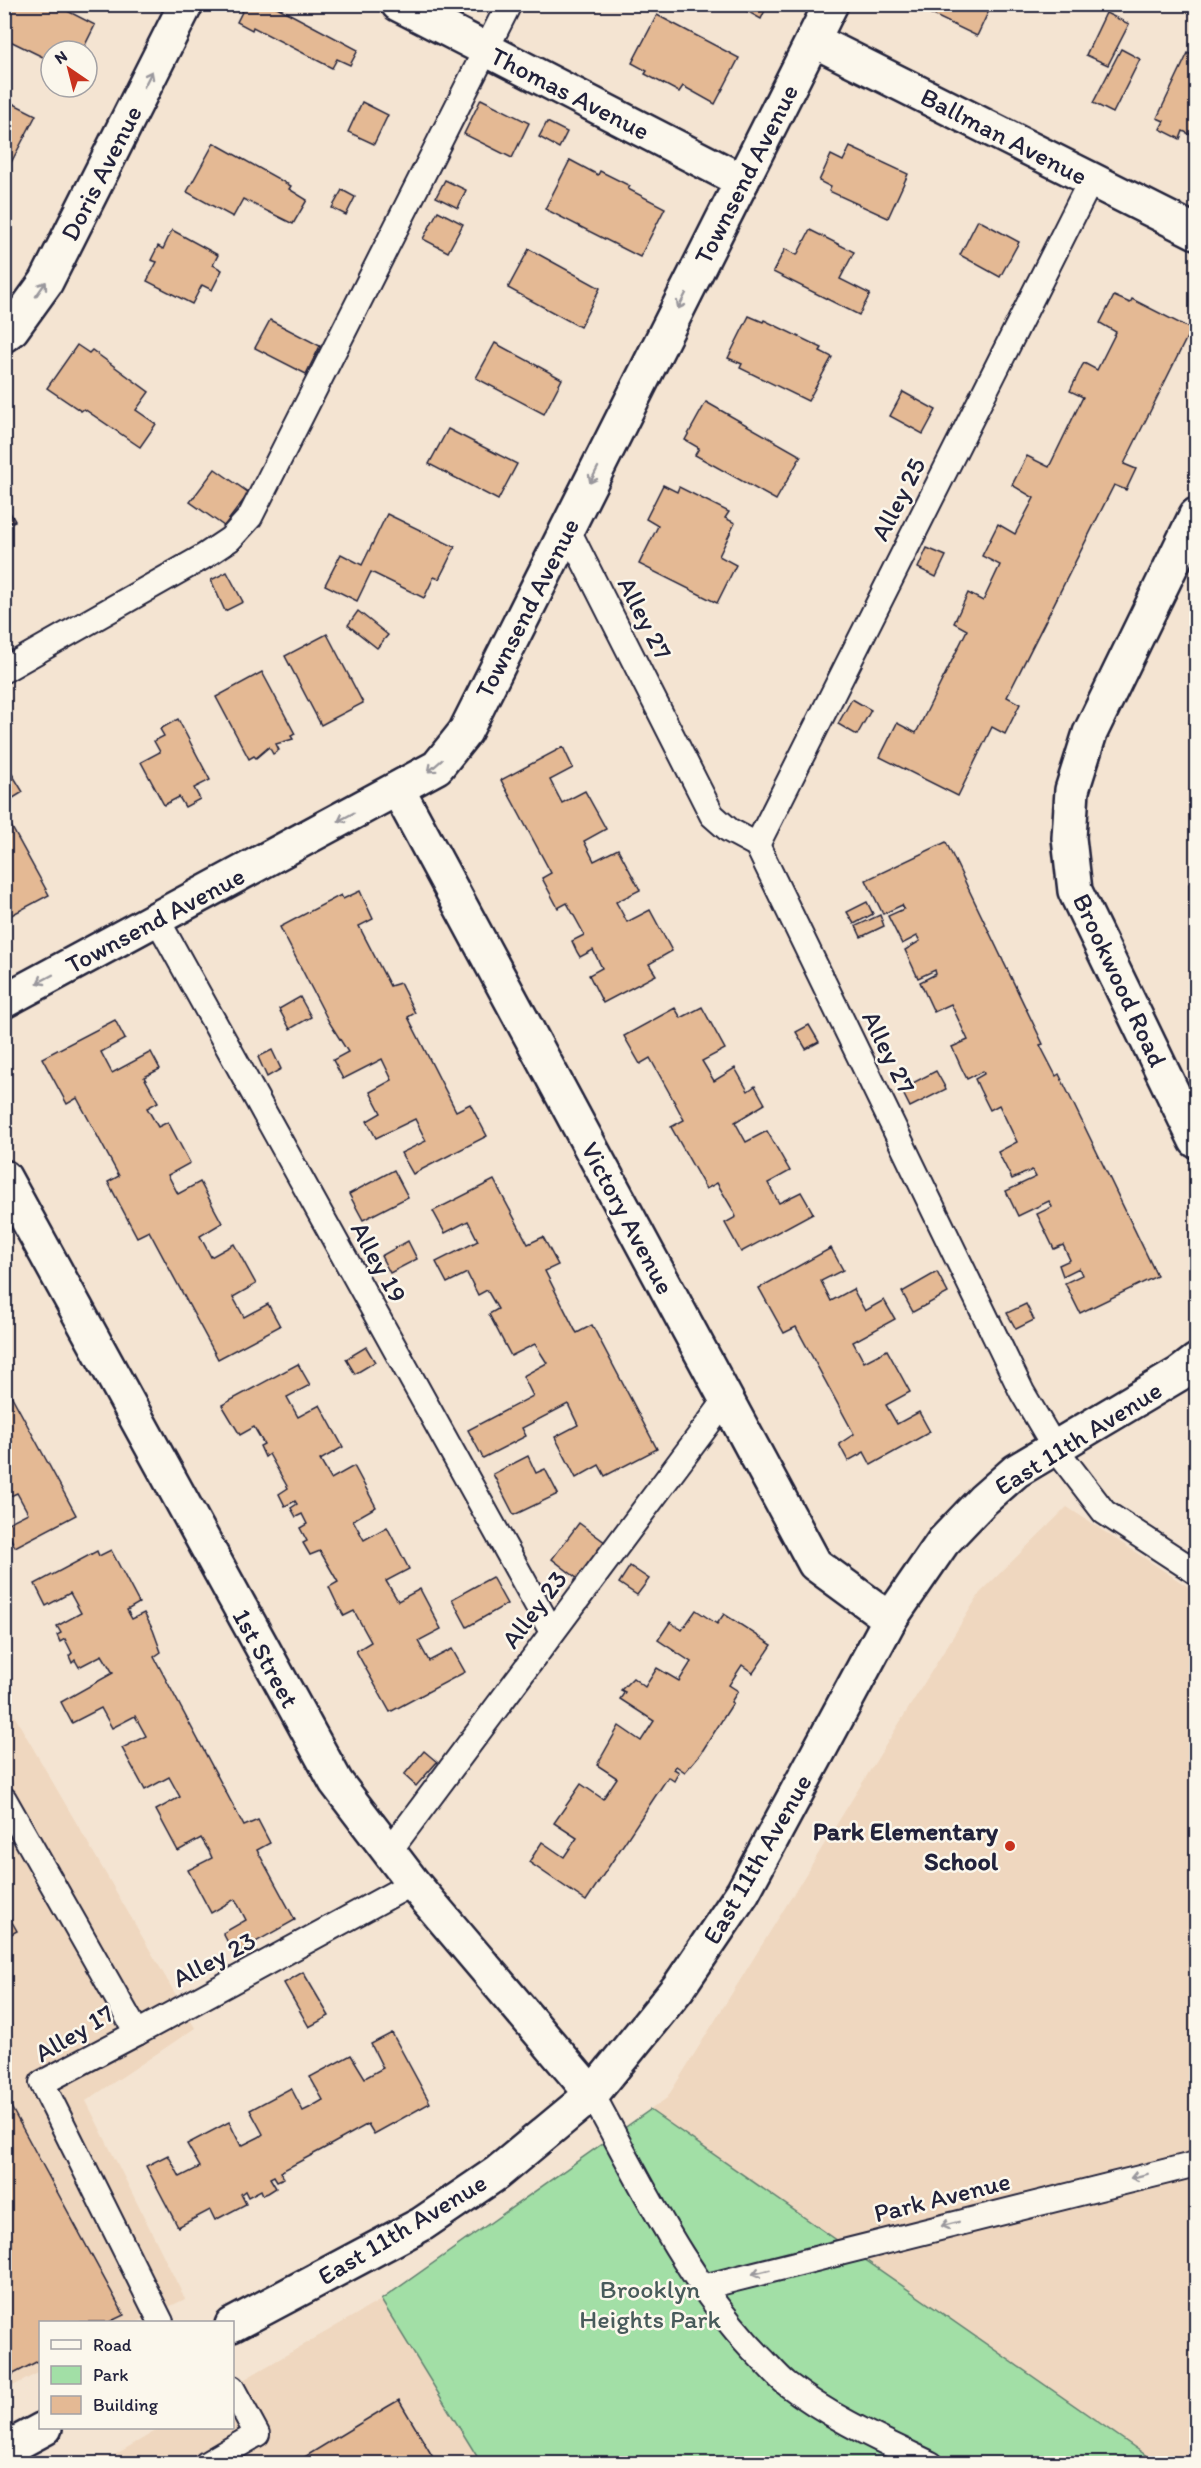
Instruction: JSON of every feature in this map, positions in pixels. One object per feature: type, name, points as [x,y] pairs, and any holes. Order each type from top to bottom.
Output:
[{"type":"street","name":"Doris Avenue","points":[[4,335],[12,329],[46,282],[186,4]]},
{"type":"street","name":"Thomas Avenue","points":[[398,4],[742,181]]},
{"type":"street","name":"Townsend Avenue","points":[[4,1001],[437,767],[465,732],[831,4]]},
{"type":"street","name":"Ballman Avenue","points":[[813,40],[1197,232]]},
{"type":"street","name":"Brookwood Road","points":[[1197,515],[1090,733],[1072,790],[1069,838],[1075,891],[1197,1141]]},
{"type":"street","name":"Victory Avenue","points":[[398,790],[815,1564],[890,1619]]},
{"type":"street","name":"1st Street","points":[[4,1177],[286,1696],[336,1782],[388,1853],[592,2094]]},
{"type":"street","name":"East 11th Avenue","points":[[234,2324],[422,2224],[496,2173],[592,2094],[678,1988],[743,1892],[890,1619],[943,1542],[983,1500],[1016,1471],[1197,1361]]},
{"type":"street","points":[[4,2450],[41,2429]]},
{"type":"lane","points":[[4,670],[203,557],[230,539],[250,517],[509,4]]},
{"type":"lane","name":"Alley 25","points":[[757,845],[1091,180]]},
{"type":"lane","name":"Alley 27","points":[[567,528],[712,815],[729,830],[757,845],[1022,1392],[1055,1448],[1104,1512],[1197,1572]]},
{"type":"lane","name":"Alley 19","points":[[157,919],[552,1632]]},
{"type":"lane","name":"Alley 23","points":[[388,1853],[726,1400]]},
{"type":"lane","name":"Alley 17","points":[[4,1798],[137,2033],[42,2083],[161,2321]]},
{"type":"lane","name":"Alley 23","points":[[137,2033],[413,1883]]},
{"type":"lane","points":[[592,2094],[662,2221],[703,2287],[740,2337],[786,2384],[851,2427],[931,2463]]},
{"type":"lane","name":"Park Avenue","points":[[703,2287],[1197,2164]]},
{"type":"lane","points":[[206,2463],[257,2434],[234,2392]]},
{"type":"shaded area","name":"Park Elementary School","points":[[1067,1507],[1196,1592],[1196,2463],[1157,2463],[650,2110],[667,2098],[980,1593]]},
{"type":"shaded area","points":[[4,1698],[195,2028],[86,2101],[185,2299],[140,2321],[39,2321],[39,2373],[5,2390]]},
{"type":"shaded area","points":[[381,2300],[481,2463],[99,2464],[159,2429],[234,2429],[234,2385]]},
{"type":"green space","name":"Brooklyn Heights Park","points":[[650,2110],[1157,2463],[481,2463],[381,2300]]},
{"type":"building","points":[[4,4],[54,4],[95,25],[88,39],[39,39],[39,55],[4,38]]},
{"type":"building","points":[[246,4],[271,4],[358,50],[350,65],[337,59],[332,68],[253,27],[252,30],[237,22]]},
{"type":"building","points":[[734,4],[768,4],[761,19]]},
{"type":"building","points":[[936,4],[992,4],[977,36],[931,14]]},
{"type":"building","points":[[1106,13],[1129,24],[1108,65],[1086,55]]},
{"type":"building","points":[[657,15],[739,58],[715,104],[683,86],[679,92],[645,74],[647,71],[632,63]]},
{"type":"building","points":[[1121,49],[1140,59],[1113,113],[1093,103]]},
{"type":"building","points":[[1188,53],[1196,57],[1196,137],[1183,131],[1180,139],[1160,129],[1164,121],[1157,118]]},
{"type":"building","points":[[4,99],[36,115],[4,176]]},
{"type":"building","points":[[481,99],[529,123],[512,158],[464,134]]},
{"type":"building","points":[[362,102],[388,115],[374,144],[348,132]]},
{"type":"building","points":[[547,122],[567,132],[559,148],[539,137]]},
{"type":"building","points":[[214,143],[291,186],[289,189],[307,200],[293,224],[243,199],[233,217],[187,192]]},
{"type":"building","points":[[850,147],[908,174],[888,218],[829,191],[831,187],[819,181],[831,155],[843,161]]},
{"type":"building","points":[[570,160],[598,175],[600,171],[630,186],[628,189],[665,208],[640,257],[545,209]]},
{"type":"building","points":[[445,180],[466,190],[458,208],[436,197]]},
{"type":"building","points":[[342,190],[355,197],[346,215],[332,208]]},
{"type":"building","points":[[438,211],[463,224],[448,252],[423,239]]},
{"type":"building","points":[[978,220],[1019,242],[1000,277],[960,255]]},
{"type":"building","points":[[172,230],[218,255],[213,265],[222,270],[212,290],[202,285],[192,304],[147,281],[157,262],[151,260],[158,246],[163,249]]},
{"type":"building","points":[[810,230],[854,252],[840,279],[870,294],[859,315],[773,272],[785,249],[797,255]]},
{"type":"building","points":[[529,249],[600,288],[580,327],[508,288]]},
{"type":"building","points":[[1114,296],[1130,303],[1132,299],[1191,329],[1124,464],[1136,469],[1126,490],[1114,485],[1007,697],[1020,704],[1005,734],[992,727],[958,796],[880,757],[897,723],[916,733],[967,630],[954,623],[968,593],[983,601],[1000,565],[982,556],[998,524],[1015,534],[1034,498],[1012,485],[1027,456],[1049,467],[1083,397],[1070,391],[1082,366],[1084,363],[1097,370],[1116,332],[1100,323]]},
{"type":"building","points":[[749,316],[763,322],[764,320],[822,348],[820,351],[832,357],[808,401],[740,368],[742,364],[728,358]]},
{"type":"building","points":[[270,320],[320,346],[306,374],[255,348]]},
{"type":"building","points":[[495,343],[562,379],[544,414],[476,378]]},
{"type":"building","points":[[77,345],[89,353],[92,350],[149,392],[136,410],[156,424],[140,447],[84,409],[81,411],[47,388]]},
{"type":"building","points":[[903,392],[936,410],[923,434],[890,416]]},
{"type":"building","points":[[706,402],[801,456],[776,500],[695,455],[699,448],[685,440]]},
{"type":"building","points":[[448,429],[517,464],[498,500],[429,464]]},
{"type":"building","points":[[215,469],[249,493],[224,526],[190,502]]},
{"type":"building","points":[[663,485],[677,492],[679,487],[729,512],[725,518],[735,523],[719,556],[736,565],[717,603],[639,564],[658,526],[646,519]]},
{"type":"building","points":[[4,502],[15,521],[4,526]]},
{"type":"building","points":[[387,514],[455,547],[439,579],[434,577],[424,598],[371,572],[357,601],[325,585],[341,554],[362,565]]},
{"type":"building","points":[[927,548],[946,556],[936,577],[918,568]]},
{"type":"building","points":[[227,572],[243,602],[225,611],[211,580]]},
{"type":"building","points":[[358,611],[388,635],[377,648],[348,625]]},
{"type":"building","points":[[327,634],[363,703],[321,725],[285,656]]},
{"type":"building","points":[[262,672],[295,734],[291,736],[293,739],[276,744],[279,750],[273,754],[269,747],[256,758],[254,756],[249,759],[216,697]]},
{"type":"building","points":[[852,699],[871,710],[857,735],[838,724]]},
{"type":"building","points":[[178,719],[210,780],[194,788],[200,799],[185,807],[179,797],[164,805],[141,762],[160,752],[154,741],[164,736],[160,729]]},
{"type":"building","points":[[563,747],[573,768],[550,780],[562,803],[585,791],[606,829],[584,841],[594,861],[618,849],[640,890],[616,902],[627,922],[650,910],[672,951],[649,964],[656,975],[603,1003],[589,975],[602,968],[593,950],[580,957],[577,952],[572,941],[584,935],[583,932],[567,903],[558,908],[542,878],[551,873],[501,780]]},
{"type":"building","points":[[9,769],[23,792],[10,800],[4,792],[4,771]]},
{"type":"building","points":[[4,821],[7,825],[10,824],[49,895],[4,919]]},
{"type":"building","points":[[946,842],[1043,1044],[1040,1045],[1056,1076],[1059,1074],[1157,1276],[1080,1313],[1065,1283],[1082,1275],[1079,1268],[1063,1276],[1059,1265],[1070,1260],[1063,1245],[1054,1249],[1037,1214],[1052,1207],[1049,1201],[1018,1216],[1006,1191],[1036,1177],[1032,1170],[1012,1179],[998,1152],[1017,1142],[999,1105],[990,1110],[980,1090],[975,1079],[984,1074],[983,1071],[967,1079],[961,1067],[952,1047],[968,1040],[951,1004],[934,1012],[920,982],[936,974],[935,970],[918,978],[905,950],[920,941],[917,936],[902,944],[888,916],[904,909],[902,905],[883,914],[866,880]]},
{"type":"building","points":[[1189,884],[1196,884],[1196,906],[1189,906]]},
{"type":"building","points":[[360,891],[373,919],[359,926],[390,986],[400,983],[415,1013],[408,1017],[456,1111],[470,1104],[487,1136],[413,1174],[401,1153],[426,1141],[415,1119],[376,1138],[367,1121],[381,1113],[370,1092],[392,1080],[382,1059],[343,1079],[333,1060],[348,1052],[329,1022],[280,927],[341,895],[343,899]]},
{"type":"building","points":[[867,902],[873,914],[854,924],[847,912]]},
{"type":"building","points":[[880,915],[884,926],[861,937],[856,926]]},
{"type":"building","points":[[300,997],[311,1017],[290,1029],[279,1009]]},
{"type":"building","points":[[702,1007],[725,1049],[702,1061],[714,1081],[735,1068],[748,1091],[755,1086],[765,1104],[735,1122],[746,1142],[767,1131],[790,1171],[768,1183],[779,1203],[801,1192],[813,1213],[741,1252],[725,1223],[736,1217],[733,1210],[717,1183],[706,1189],[671,1127],[684,1120],[675,1103],[650,1058],[640,1064],[624,1036],[675,1008],[681,1018]]},
{"type":"building","points":[[115,1020],[125,1039],[101,1052],[112,1073],[151,1052],[160,1069],[144,1077],[158,1102],[147,1108],[158,1127],[168,1122],[190,1163],[168,1175],[178,1194],[200,1182],[222,1223],[200,1236],[211,1257],[234,1244],[256,1284],[233,1297],[244,1317],[268,1304],[280,1326],[218,1359],[149,1231],[137,1237],[108,1182],[119,1176],[77,1098],[67,1104],[42,1058]]},
{"type":"building","points":[[809,1025],[819,1042],[806,1049],[796,1032]]},
{"type":"building","points":[[272,1050],[281,1069],[267,1077],[258,1057]]},
{"type":"building","points":[[936,1071],[946,1089],[910,1107],[901,1089]]},
{"type":"building","points":[[394,1170],[408,1197],[363,1220],[349,1194]]},
{"type":"building","points":[[494,1180],[528,1244],[543,1237],[558,1265],[545,1271],[575,1330],[577,1333],[592,1325],[657,1449],[605,1476],[599,1465],[576,1478],[555,1437],[578,1425],[568,1404],[522,1428],[526,1436],[483,1458],[468,1430],[533,1396],[523,1376],[547,1363],[535,1344],[511,1356],[489,1314],[498,1309],[487,1290],[478,1295],[467,1273],[447,1283],[436,1262],[478,1241],[468,1221],[445,1233],[433,1211]]},
{"type":"building","points":[[408,1241],[417,1259],[390,1273],[381,1256]]},
{"type":"building","points":[[831,1248],[843,1270],[821,1281],[831,1301],[853,1289],[865,1311],[884,1300],[895,1319],[853,1342],[864,1362],[887,1350],[910,1392],[886,1405],[897,1424],[919,1412],[930,1432],[871,1465],[864,1452],[848,1461],[839,1444],[854,1434],[796,1327],[784,1333],[759,1288]]},
{"type":"building","points":[[937,1272],[948,1293],[913,1312],[902,1292]]},
{"type":"building","points":[[1026,1304],[1034,1320],[1016,1329],[1007,1313]]},
{"type":"building","points":[[366,1347],[375,1362],[355,1374],[346,1359]]},
{"type":"building","points":[[298,1364],[310,1385],[287,1397],[298,1417],[320,1405],[343,1447],[320,1460],[331,1479],[354,1466],[376,1507],[353,1520],[364,1540],[387,1527],[409,1569],[386,1581],[398,1601],[420,1589],[441,1629],[418,1641],[429,1661],[452,1649],[465,1672],[390,1712],[356,1651],[371,1642],[354,1611],[344,1616],[338,1606],[329,1587],[338,1582],[320,1551],[310,1555],[303,1543],[307,1541],[300,1528],[307,1524],[302,1514],[296,1517],[291,1508],[297,1504],[295,1501],[285,1506],[279,1494],[288,1488],[269,1454],[265,1457],[260,1446],[264,1444],[254,1427],[240,1435],[222,1405]]},
{"type":"building","points":[[4,1382],[76,1515],[15,1547],[4,1525],[28,1513],[17,1493],[4,1499]]},
{"type":"building","points":[[528,1456],[536,1473],[545,1469],[558,1494],[514,1515],[493,1474]]},
{"type":"building","points":[[579,1523],[606,1543],[578,1579],[552,1559]]},
{"type":"building","points":[[111,1550],[139,1603],[127,1610],[132,1619],[144,1613],[161,1652],[154,1657],[244,1826],[258,1820],[270,1843],[257,1850],[295,1920],[234,1954],[223,1933],[246,1920],[235,1899],[211,1913],[188,1870],[212,1858],[209,1851],[201,1838],[178,1851],[156,1810],[180,1797],[169,1777],[145,1790],[122,1748],[146,1736],[135,1716],[112,1728],[101,1708],[72,1723],[61,1702],[113,1673],[102,1655],[79,1667],[75,1660],[72,1663],[69,1656],[72,1653],[65,1639],[60,1642],[57,1635],[61,1633],[57,1626],[81,1613],[70,1593],[46,1606],[35,1584],[97,1551],[99,1556]]},
{"type":"building","points":[[630,1566],[649,1579],[637,1595],[619,1583]]},
{"type":"building","points":[[492,1577],[507,1604],[467,1627],[452,1599]]},
{"type":"building","points":[[696,1610],[717,1624],[724,1614],[772,1645],[753,1673],[742,1665],[729,1685],[738,1691],[731,1702],[733,1703],[701,1753],[685,1772],[676,1766],[674,1769],[679,1772],[674,1781],[668,1777],[586,1901],[529,1862],[542,1842],[564,1857],[577,1838],[554,1823],[581,1784],[603,1799],[617,1778],[597,1765],[619,1726],[641,1741],[654,1721],[620,1699],[625,1692],[621,1690],[633,1678],[645,1687],[657,1668],[679,1681],[691,1662],[658,1640],[670,1622],[682,1630]]},
{"type":"building","points":[[424,1751],[437,1762],[416,1786],[404,1775]]},
{"type":"building","points":[[4,1908],[17,1931],[4,1938]]},
{"type":"building","points":[[303,1972],[329,2016],[309,2027],[284,1983]]},
{"type":"building","points":[[392,2033],[430,2103],[374,2134],[368,2124],[280,2172],[284,2178],[277,2181],[274,2176],[270,2178],[276,2188],[268,2193],[263,2195],[261,2190],[248,2197],[245,2191],[241,2194],[246,2204],[215,2220],[210,2210],[178,2227],[146,2166],[168,2155],[180,2177],[200,2167],[187,2144],[229,2122],[241,2146],[259,2137],[263,2134],[250,2110],[291,2088],[303,2111],[309,2108],[323,2100],[310,2077],[351,2055],[365,2078],[383,2068],[371,2044]]},
{"type":"building","points":[[4,2094],[124,2315],[111,2321],[39,2321],[39,2361],[4,2379]]},
{"type":"building","points":[[399,2400],[437,2464],[293,2464],[387,2407]]},
{"type":"place","name":"Park Elementary School","points":[[1010,1846]]}]
